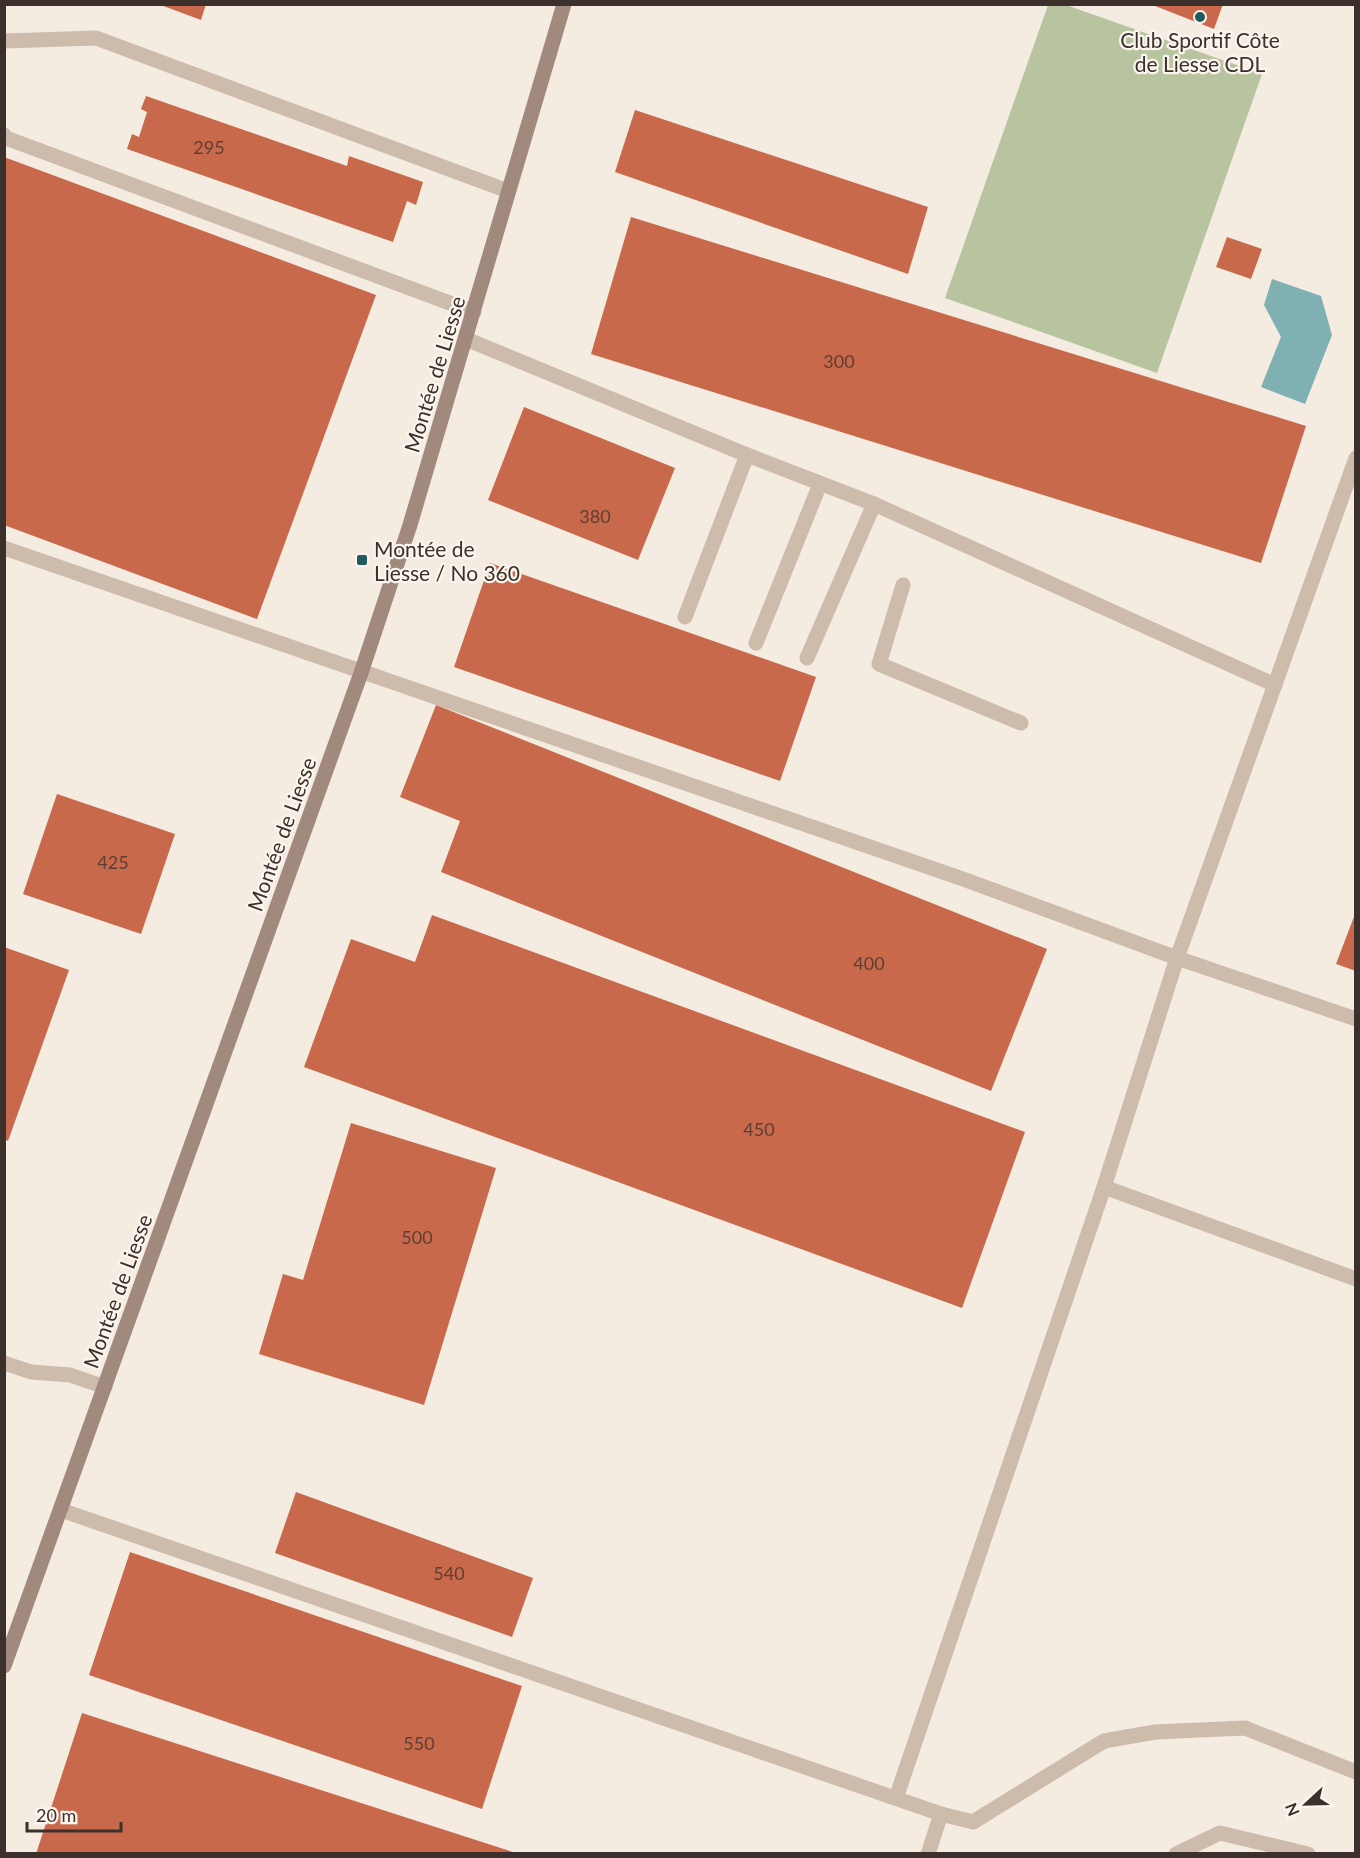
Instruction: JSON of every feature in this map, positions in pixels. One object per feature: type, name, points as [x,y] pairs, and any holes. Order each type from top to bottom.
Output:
[{"type":"street","name":"Montée de Liesse","points":[[4,1666],[361,672],[410,525],[564,4]]},
{"type":"lane","points":[[4,41],[96,38],[508,191]]},
{"type":"lane","points":[[4,135],[6,138],[474,312]]},
{"type":"lane","points":[[466,339],[747,455],[874,504],[1275,685]]},
{"type":"lane","points":[[685,617],[747,455]]},
{"type":"lane","points":[[896,1798],[1104,1187],[1177,958],[1356,458]]},
{"type":"lane","points":[[756,644],[820,484]]},
{"type":"lane","points":[[807,658],[874,504]]},
{"type":"lane","points":[[4,548],[963,879],[1177,958],[1356,1019]]},
{"type":"lane","points":[[903,585],[879,664],[1021,723]]},
{"type":"lane","points":[[1104,1187],[1356,1279]]},
{"type":"lane","points":[[4,1364],[31,1372],[70,1375],[105,1387]]},
{"type":"lane","points":[[61,1510],[941,1814],[973,1822],[1104,1741],[1155,1732],[1245,1728],[1356,1772]]},
{"type":"lane","points":[[928,1854],[941,1814]]},
{"type":"lane","points":[[1176,1854],[1220,1833],[1308,1854]]},
{"type":"green space","points":[[1048,5],[1066,5],[1262,74],[1157,373],[945,298]]},
{"type":"water","points":[[1272,279],[1321,296],[1332,335],[1305,404],[1261,387],[1281,337],[1264,305]]},
{"type":"building","points":[[158,4],[206,4],[201,20]]},
{"type":"building","name":"Club Sportif Côte de Liesse CDL","points":[[1150,4],[1223,4],[1214,29]]},
{"type":"building","points":[[146,96],[347,166],[349,156],[423,182],[416,205],[407,201],[393,242],[127,149],[132,134],[139,137],[147,112],[141,109]]},
{"type":"building","points":[[635,110],[928,207],[908,274],[615,172]]},
{"type":"building","points":[[4,157],[376,295],[257,619],[4,525]]},
{"type":"building","points":[[631,217],[1306,426],[1261,563],[591,354]]},
{"type":"building","points":[[1227,237],[1262,249],[1251,279],[1216,267]]},
{"type":"building","points":[[524,407],[675,468],[638,560],[488,500]]},
{"type":"building","points":[[490,563],[816,677],[780,781],[454,667]]},
{"type":"building","points":[[436,705],[1047,949],[991,1091],[441,872],[460,821],[400,797]]},
{"type":"building","points":[[57,794],[175,834],[141,934],[23,894]]},
{"type":"building","points":[[1356,914],[1356,971],[1336,964]]},
{"type":"building","points":[[432,915],[1025,1132],[962,1308],[304,1067],[351,939],[415,962]]},
{"type":"building","points":[[4,947],[69,970],[8,1141],[4,1139]]},
{"type":"building","points":[[351,1123],[496,1168],[424,1405],[259,1354],[283,1274],[303,1280]]},
{"type":"building","points":[[296,1492],[533,1578],[512,1637],[275,1553]]},
{"type":"building","points":[[130,1552],[522,1686],[482,1809],[89,1675]]},
{"type":"building","points":[[82,1713],[516,1853],[516,1854],[36,1854]]},
{"type":"place","name":"Club Sportif Côte de Liesse CDL","points":[[1200,17]]},
{"type":"place","name":"Montée de Liesse / No 360","points":[[362,560]]}]
